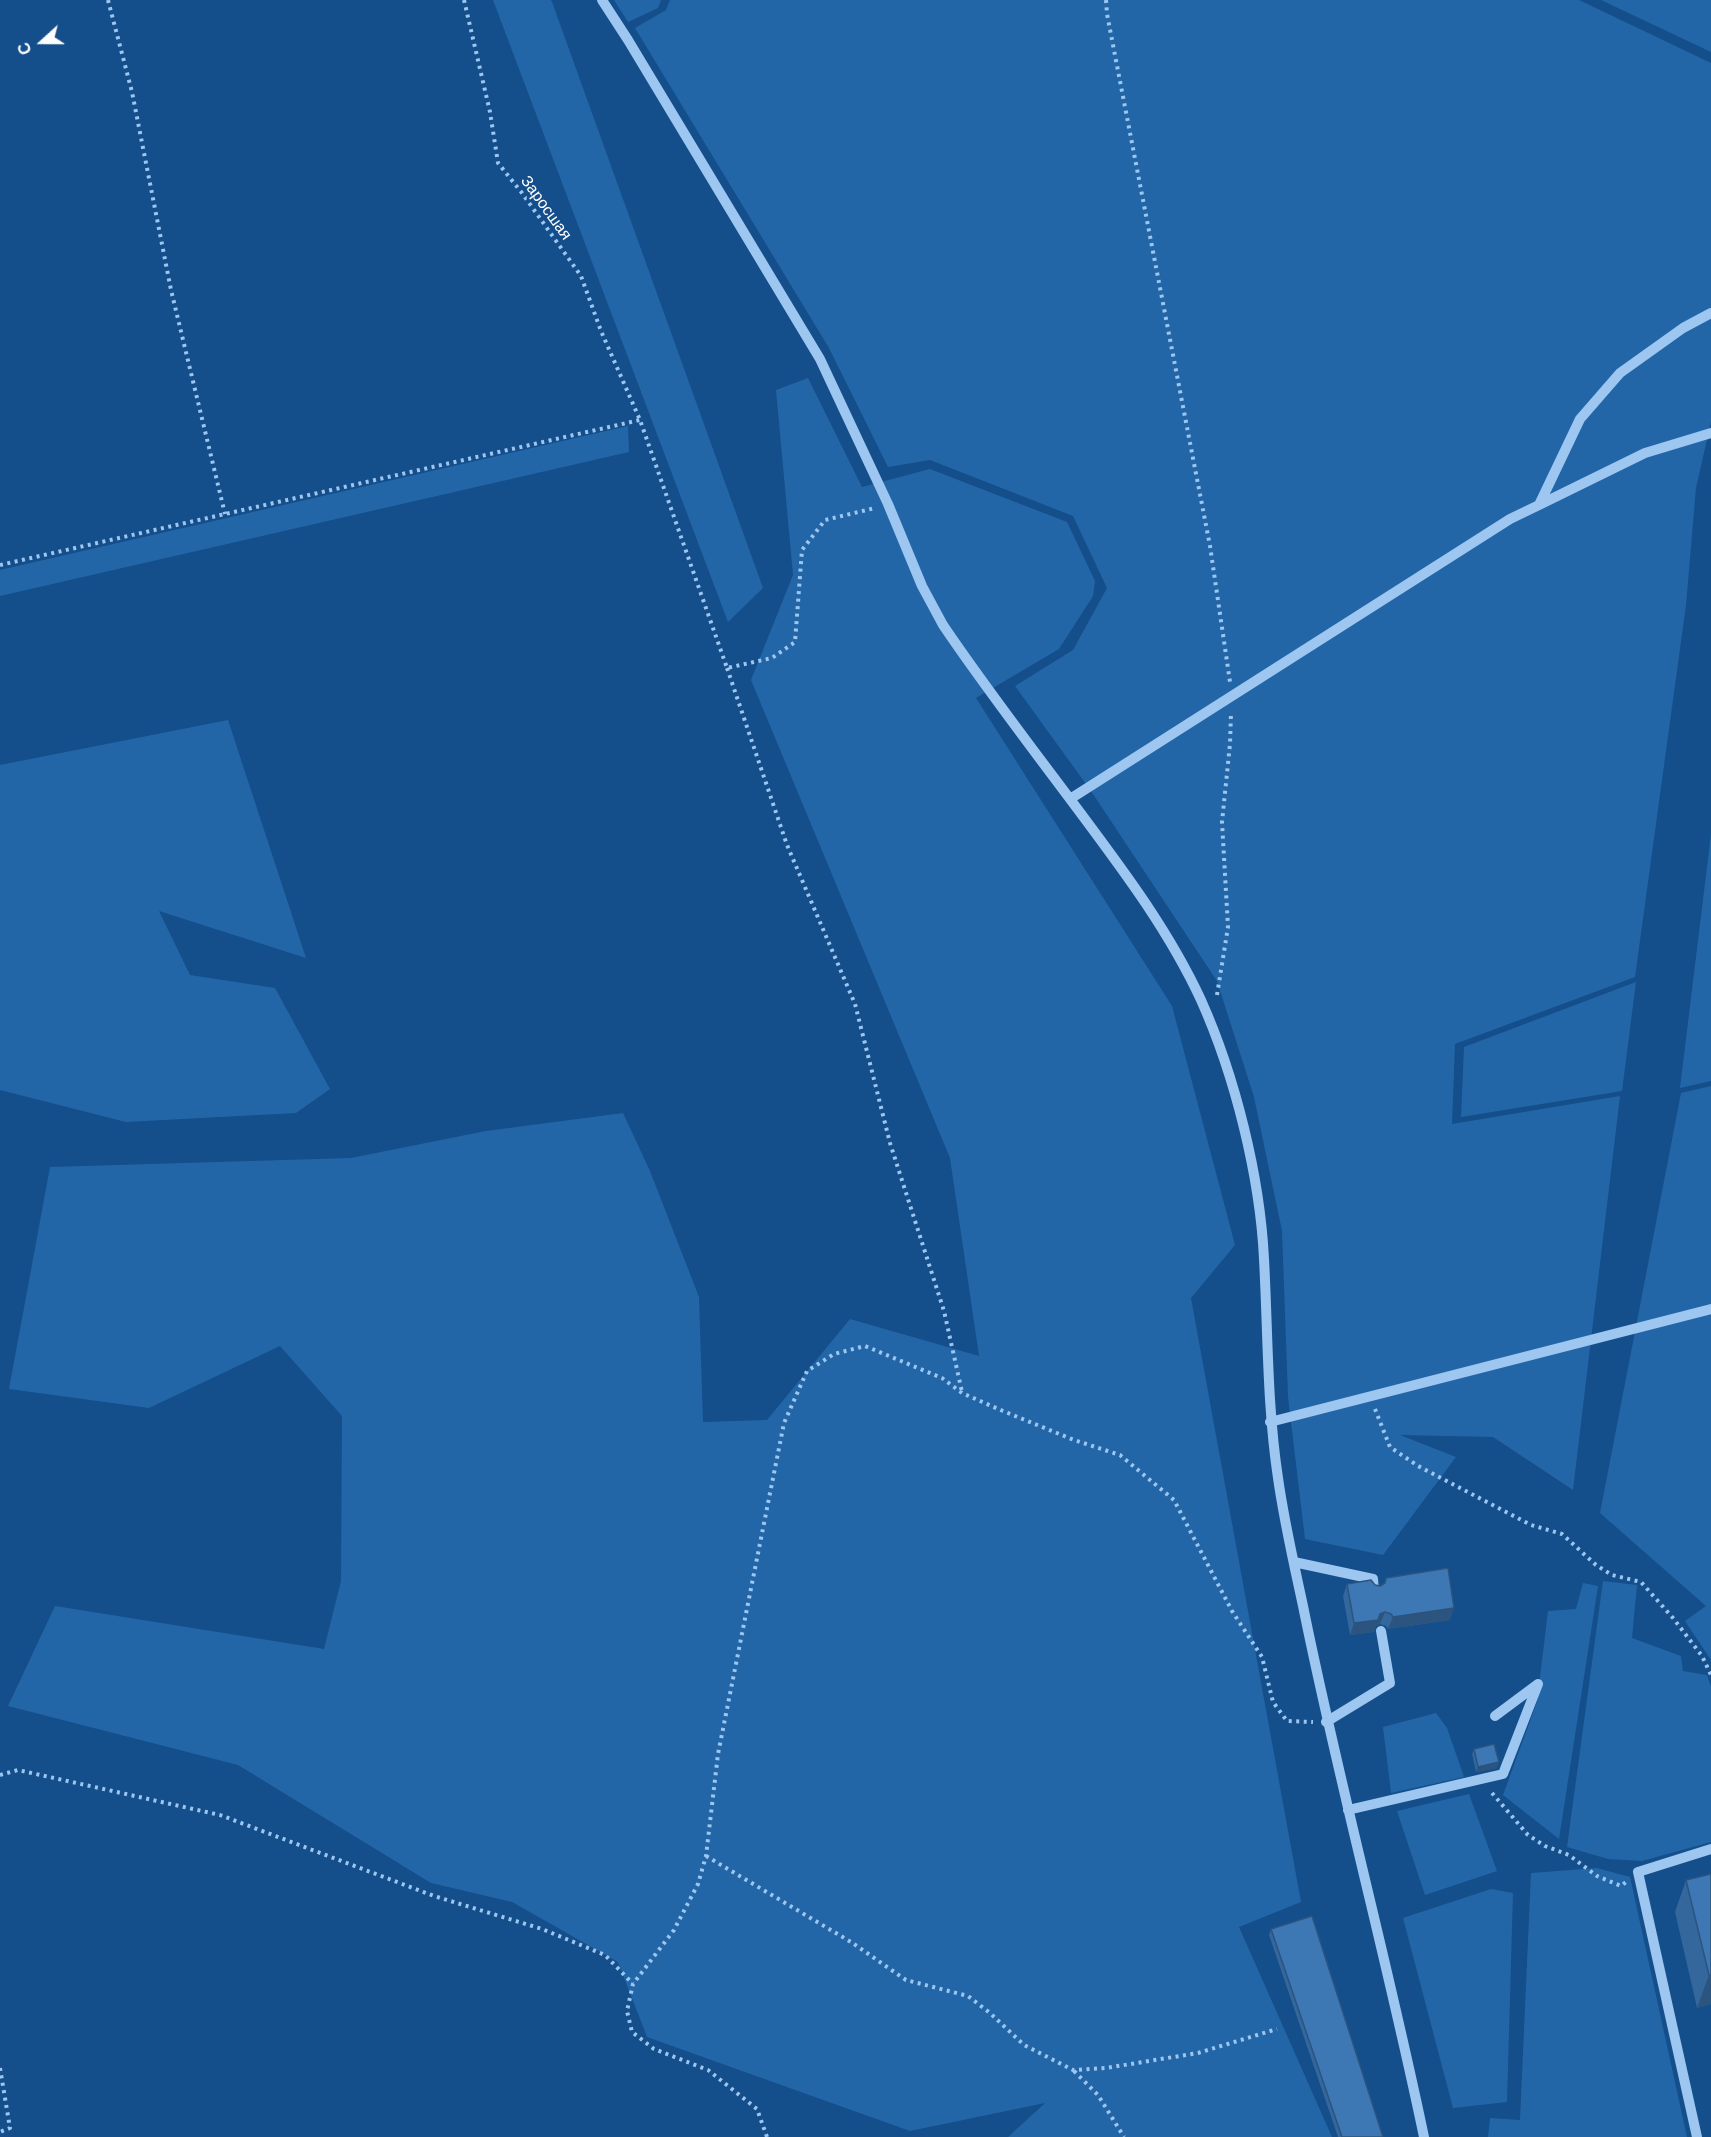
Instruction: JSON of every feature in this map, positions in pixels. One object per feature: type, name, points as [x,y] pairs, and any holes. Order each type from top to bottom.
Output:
[{"type":"street","points":[[602,0],[820,359],[888,504],[922,586],[943,625],[1135,886],[1182,961],[1212,1028],[1236,1102],[1257,1194],[1264,1256],[1270,1422],[1278,1482],[1326,1722],[1424,2137]]},
{"type":"street","points":[[1539,505],[1580,419],[1620,373],[1683,328],[1711,313]]},
{"type":"street","points":[[1070,799],[1510,519],[1645,453],[1711,433]]},
{"type":"street","points":[[1270,1422],[1711,1308]]},
{"type":"street","points":[[1294,1562],[1373,1579],[1374,1591]]},
{"type":"street","points":[[1326,1722],[1390,1683],[1381,1631]]},
{"type":"street","points":[[1348,1810],[1503,1774],[1538,1684],[1496,1716]]},
{"type":"street","points":[[1697,2137],[1638,1872],[1711,1849]]},
{"type":"path","points":[[108,0],[132,92],[171,290],[225,514]]},
{"type":"path","name":"Заросшая","points":[[464,0],[490,112],[498,163],[522,192],[581,276],[601,331],[640,420],[728,668],[787,844],[855,1004],[890,1143],[944,1311],[962,1393]]},
{"type":"path","points":[[1106,0],[1210,546],[1232,696],[1230,744],[1222,822],[1228,927],[1212,1028]]},
{"type":"path","points":[[0,565],[640,420]]},
{"type":"path","points":[[728,668],[772,658],[795,642],[802,550],[825,520],[888,504]]},
{"type":"path","points":[[767,2137],[757,2109],[708,2070],[654,2049],[632,2032],[627,2011],[633,1984],[674,1930],[698,1884],[706,1856],[718,1754],[784,1423],[807,1371],[834,1354],[865,1346],[942,1378],[962,1393],[1074,1440],[1120,1455],[1174,1500],[1232,1611],[1262,1657],[1273,1702],[1287,1721],[1326,1722]]},
{"type":"path","points":[[1371,1396],[1378,1420],[1390,1447],[1418,1466],[1531,1525],[1562,1534],[1596,1565],[1612,1575],[1641,1582],[1695,1646],[1711,1675]]},
{"type":"path","points":[[0,1775],[18,1770],[220,1815],[434,1896],[542,1929],[605,1955],[633,1984]]},
{"type":"path","points":[[1481,1779],[1528,1835],[1569,1855],[1597,1876],[1621,1886],[1638,1872]]},
{"type":"path","points":[[706,1856],[851,1942],[906,1980],[968,1996],[1024,2045],[1073,2070],[1098,2095],[1124,2137]]},
{"type":"path","points":[[1073,2070],[1106,2068],[1198,2053],[1277,2029]]},
{"type":"path","points":[[0,2068],[10,2128],[0,2132]]},
{"type":"shaded area","points":[[493,0],[551,0],[552,2],[763,588],[728,622]]},
{"type":"shaded area","points":[[614,0],[661,0],[658,8],[628,22]]},
{"type":"shaded area","points":[[670,0],[1579,0],[1711,63],[1711,422],[1696,488],[1686,605],[1635,977],[1455,1044],[1452,1124],[1620,1096],[1573,1490],[1493,1437],[1400,1435],[1456,1457],[1383,1555],[1305,1539],[1288,1397],[1282,1231],[1254,1097],[1217,981],[1091,791],[1015,686],[1073,650],[1107,588],[1073,516],[930,460],[888,467],[829,348],[635,28],[666,10]]},
{"type":"shaded area","points":[[1601,0],[1711,0],[1711,52]]},
{"type":"shaded area","points":[[808,378],[862,487],[930,469],[1067,522],[1095,581],[1093,596],[1059,649],[976,698],[1172,1006],[1235,1245],[1191,1298],[1301,1902],[1239,1927],[1332,2137],[1008,2137],[1045,2103],[910,2131],[647,2037],[618,1962],[512,1902],[431,1883],[238,1765],[8,1706],[55,1606],[324,1649],[341,1581],[342,1416],[280,1346],[149,1408],[9,1389],[50,1167],[351,1158],[486,1131],[623,1113],[650,1171],[699,1297],[703,1422],[767,1420],[850,1319],[979,1356],[950,1158],[751,680],[793,575],[776,390]]},
{"type":"shaded area","points":[[628,426],[629,452],[0,596],[0,570]]},
{"type":"shaded area","points":[[228,720],[306,958],[159,911],[190,975],[275,988],[330,1089],[296,1113],[126,1122],[0,1090],[0,765]]},
{"type":"shaded area","points":[[1711,834],[1711,1081],[1680,1088]]},
{"type":"shaded area","points":[[1636,982],[1622,1091],[1461,1117],[1464,1047]]},
{"type":"shaded area","points":[[1711,1086],[1711,1660],[1685,1621],[1706,1606],[1600,1513],[1681,1093]]},
{"type":"shaded area","points":[[1603,1581],[1637,1585],[1632,1638],[1681,1656],[1683,1671],[1707,1675],[1711,1687],[1711,1842],[1642,1861],[1608,1859],[1567,1847]]},
{"type":"shaded area","points":[[1583,1583],[1598,1586],[1559,1839],[1503,1795],[1537,1702],[1548,1611],[1576,1609]]},
{"type":"shaded area","points":[[1436,1713],[1447,1728],[1464,1777],[1391,1793],[1383,1727]]},
{"type":"shaded area","points":[[1469,1794],[1497,1871],[1425,1895],[1397,1811]]},
{"type":"shaded area","points":[[1597,1868],[1630,1877],[1687,2137],[1488,2137],[1490,2118],[1520,2120],[1531,1873]]},
{"type":"shaded area","points":[[1491,1889],[1513,1893],[1507,2102],[1453,2108],[1403,1918]]},
{"type":"building","points":[[1448,1568],[1454,1608],[1393,1617],[1385,1612],[1380,1614],[1378,1620],[1354,1623],[1347,1584],[1371,1580],[1375,1585],[1380,1586],[1385,1583],[1386,1578]]},
{"type":"building","points":[[1494,1744],[1499,1762],[1478,1767],[1474,1749]]},
{"type":"building","points":[[1711,1874],[1711,1975],[1709,1975],[1686,1880]]},
{"type":"building","points":[[1312,1916],[1383,2137],[1342,2137],[1271,1929]]}]
